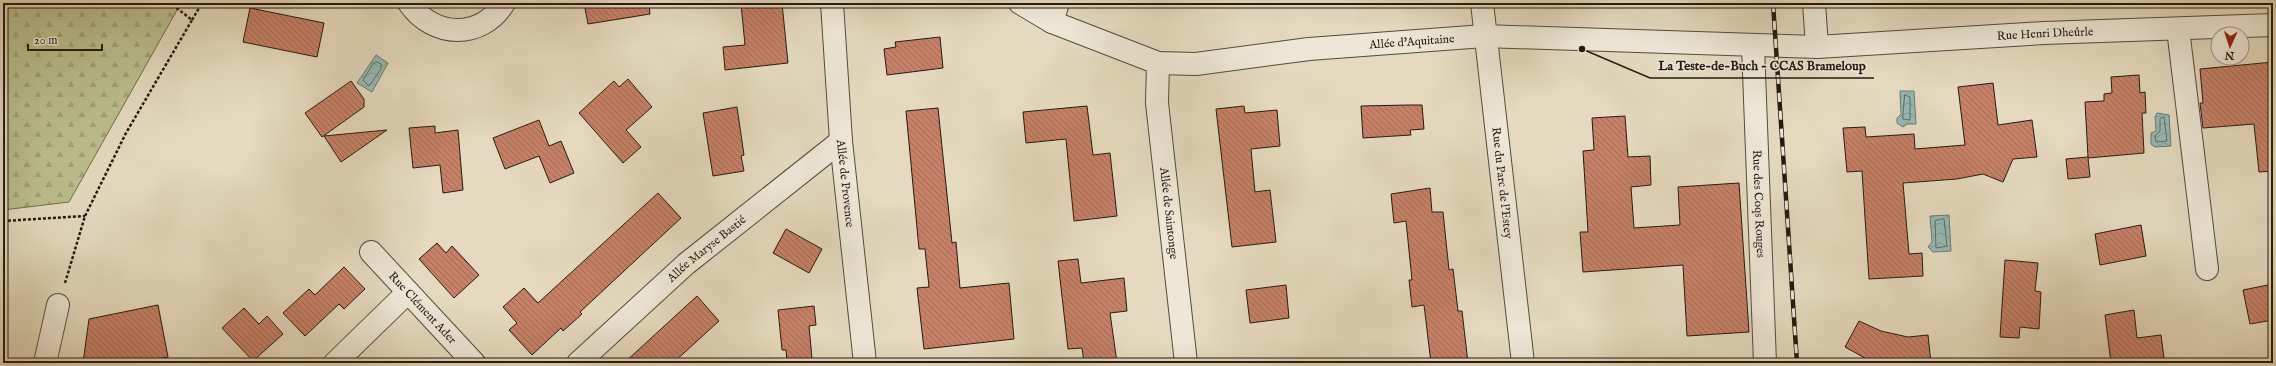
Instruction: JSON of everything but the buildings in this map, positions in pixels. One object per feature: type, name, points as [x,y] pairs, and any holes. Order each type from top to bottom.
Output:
[{"type":"street","points":[[409,3],[416,13],[432,25],[450,30],[468,29],[485,23],[499,12],[504,3]]},
{"type":"street","name":"Allée de Provence","points":[[832,3],[841,141],[865,363]]},
{"type":"street","name":"Allée d'Aquitaine","points":[[1020,3],[1055,13],[1158,63],[1196,64],[1309,49],[1484,36],[1817,47]]},
{"type":"street","name":"Rue du Parc de l'Estey","points":[[1482,3],[1484,36],[1523,363]]},
{"type":"street","points":[[1814,3],[1817,47]]},
{"type":"street","name":"Rue Henri Dheûrle","points":[[1817,47],[2044,33],[2273,25]]},
{"type":"street","points":[[2178,29],[2207,269]]},
{"type":"street","name":"Rue des Coqs Rouges","points":[[1753,46],[1765,363]]},
{"type":"street","name":"Allée de Saintonge","points":[[1158,63],[1157,104],[1186,363]]},
{"type":"street","name":"Allée Maryse Bastié","points":[[578,363],[686,264],[841,141]]},
{"type":"street","name":"Rue Clément Ader","points":[[371,252],[474,363]]},
{"type":"street","points":[[334,363],[408,292]]},
{"type":"street","points":[[45,363],[58,305]]},
{"type":"path","points":[[170,3],[192,20]]},
{"type":"path","points":[[58,305],[85,216],[126,133],[202,3]]},
{"type":"path","points":[[3,221],[85,216]]},
{"type":"green space","points":[[3,3],[181,3],[69,202],[3,210]]},
{"type":"water","points":[[376,55],[388,63],[372,92],[357,83]]},
{"type":"water","points":[[1900,91],[1914,91],[1916,124],[1907,124],[1903,127],[1897,123],[1897,118],[1901,114]]},
{"type":"water","points":[[2157,113],[2169,115],[2171,146],[2155,147],[2151,144],[2151,133],[2156,131],[2155,117]]},
{"type":"water","points":[[1949,215],[1951,251],[1933,252],[1928,247],[1932,242],[1930,216]]},
{"type":"railway","points":[[1773,3],[1797,363]]},
{"type":"place","name":"La Teste-de-Buch - CCAS Brameloup","points":[[1582,49]]}]
